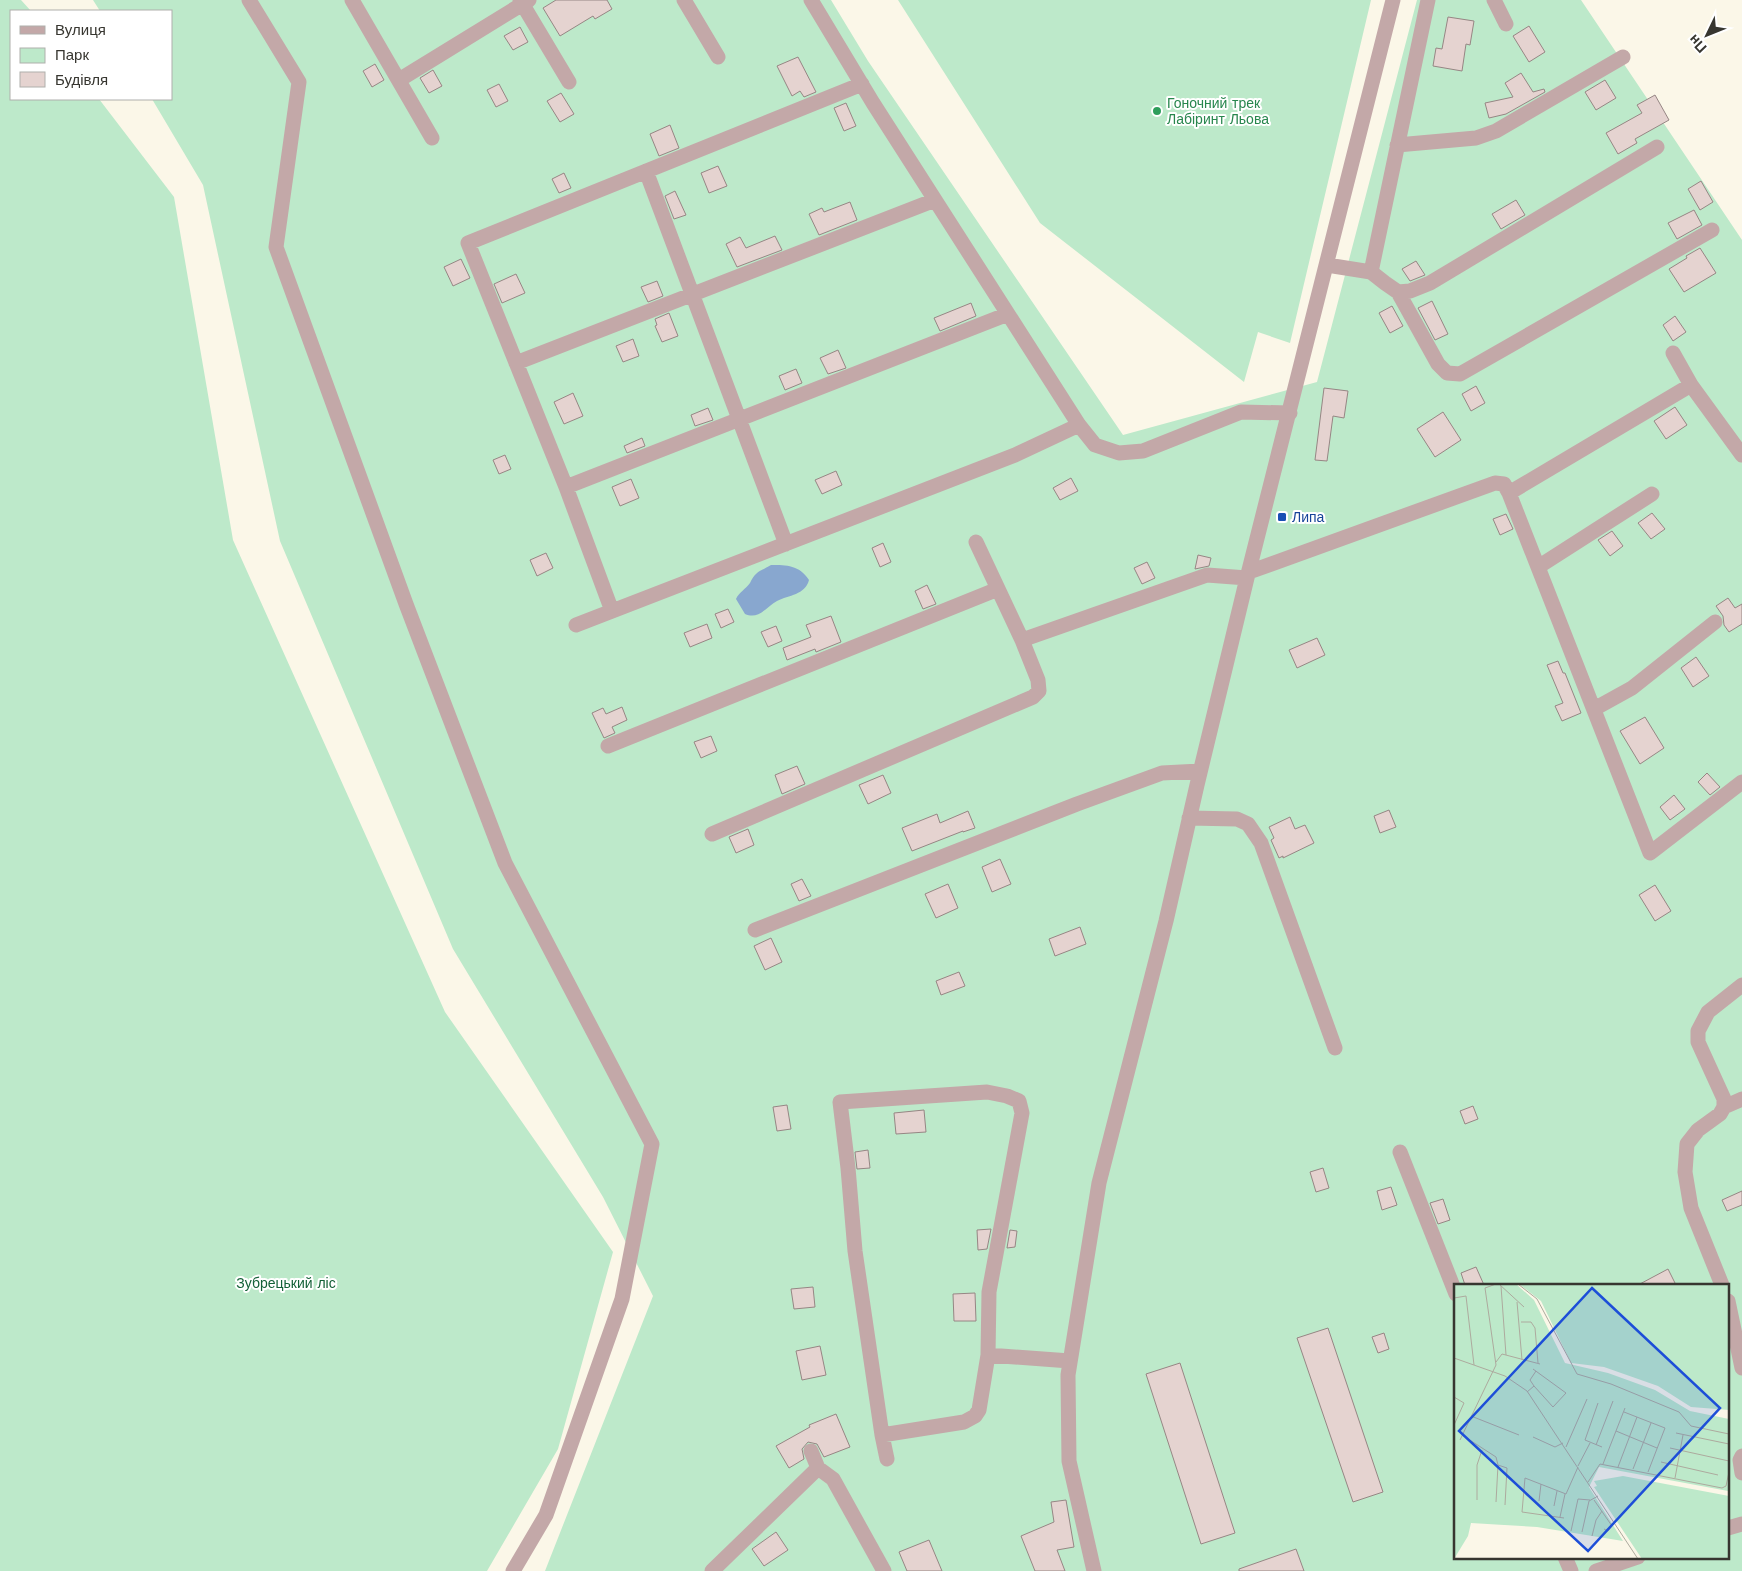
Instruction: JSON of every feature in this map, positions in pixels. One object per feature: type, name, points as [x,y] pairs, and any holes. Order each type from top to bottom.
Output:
[{"type":"street","points":[[249,0],[299,82],[276,248],[406,604],[505,863],[652,1144],[622,1299],[546,1515],[513,1571]]},
{"type":"street","points":[[352,0],[432,138]]},
{"type":"street","points":[[684,0],[718,57]]},
{"type":"street","points":[[811,0],[862,84],[1078,425],[1095,445],[1120,453],[1143,451],[1241,412],[1290,413]]},
{"type":"street","points":[[1094,1571],[1069,1461],[1068,1375],[1099,1183],[1166,921],[1200,771],[1248,575],[1393,0]]},
{"type":"street","points":[[1371,272],[1428,0]]},
{"type":"street","points":[[1494,0],[1506,24]]},
{"type":"street","points":[[399,80],[524,1],[569,82]]},
{"type":"street","points":[[1397,146],[1476,138],[1496,131],[1623,57]]},
{"type":"street","points":[[612,611],[566,488],[468,243],[862,84]]},
{"type":"street","points":[[1398,292],[1410,291],[1430,283],[1657,147]]},
{"type":"street","points":[[646,171],[786,544]]},
{"type":"street","points":[[516,364],[935,200]]},
{"type":"street","points":[[1326,265],[1371,272],[1398,292],[1438,364],[1447,373],[1460,374],[1712,230]]},
{"type":"street","points":[[566,488],[1008,314]]},
{"type":"street","points":[[1673,354],[1691,385],[1742,455]]},
{"type":"street","points":[[1510,492],[1691,385]]},
{"type":"street","points":[[576,625],[1015,455],[1078,425]]},
{"type":"street","points":[[1022,640],[1207,575],[1248,575],[1495,483],[1504,484],[1510,492],[1650,852],[1742,782]]},
{"type":"street","points":[[1538,567],[1652,494]]},
{"type":"street","points":[[712,834],[1033,697],[1039,691],[1038,680],[1022,640],[976,542]]},
{"type":"street","points":[[608,746],[998,589]]},
{"type":"street","points":[[1594,709],[1632,688],[1715,622]]},
{"type":"street","points":[[755,930],[1077,804],[1162,773],[1200,771]]},
{"type":"street","points":[[1190,818],[1237,819],[1248,824],[1261,843],[1335,1048]]},
{"type":"street","points":[[1722,1284],[1691,1208],[1685,1172],[1687,1144],[1698,1130],[1720,1114],[1724,1107],[1724,1099],[1698,1042],[1698,1031],[1708,1012],[1742,985]]},
{"type":"street","points":[[882,1436],[964,1422],[974,1416],[979,1410],[988,1355],[988,1292],[1022,1113],[1019,1101],[1008,1096],[987,1092],[840,1102],[855,1251],[882,1436],[887,1459]]},
{"type":"street","points":[[1724,1107],[1742,1099]]},
{"type":"street","points":[[1400,1152],[1454,1289]]},
{"type":"street","points":[[1730,1300],[1742,1296]]},
{"type":"street","points":[[1730,1311],[1742,1368]]},
{"type":"street","points":[[988,1355],[1070,1361]]},
{"type":"street","points":[[811,1451],[818,1468],[833,1479],[884,1571]]},
{"type":"street","points":[[1742,1456],[1740,1460],[1742,1473]]},
{"type":"street","points":[[712,1571],[818,1468]]},
{"type":"street","points":[[1566,1558],[1571,1571]]},
{"type":"street","points":[[1596,1571],[1635,1558]]},
{"type":"green space","name":"Зубрецький ліс","points":[[0,0],[21,0],[30,10],[10,10],[10,100],[100,100],[174,197],[233,540],[445,1012],[613,1252],[558,1449],[487,1571],[0,1571]]},
{"type":"green space","points":[[93,0],[831,0],[868,61],[1123,435],[1317,382],[1417,0],[1581,0],[1742,240],[1742,1571],[545,1571],[653,1296],[603,1197],[453,949],[280,541],[203,185],[153,100],[172,100],[172,10],[99,10]]},
{"type":"green space","name":"Гоночний трек Лабіринт Льова","points":[[898,0],[1371,0],[1290,343],[1258,332],[1244,382],[1040,223]]},
{"type":"water","points":[[771,565],[792,567],[801,571],[809,580],[807,585],[800,592],[777,601],[758,614],[745,614],[736,599],[737,597],[756,574]]},
{"type":"building","points":[[556,0],[607,0],[612,9],[595,19],[593,16],[560,36],[543,8]]},
{"type":"building","points":[[1448,17],[1474,21],[1470,45],[1466,44],[1462,71],[1433,66],[1436,48],[1442,49]]},
{"type":"building","points":[[1529,26],[1545,52],[1529,62],[1513,36]]},
{"type":"building","points":[[520,27],[528,42],[513,50],[504,36]]},
{"type":"building","points":[[798,57],[816,92],[804,97],[800,91],[792,96],[777,66]]},
{"type":"building","points":[[375,64],[384,80],[372,87],[363,71]]},
{"type":"building","points":[[433,70],[442,86],[429,93],[420,78]]},
{"type":"building","points":[[1521,73],[1533,92],[1544,89],[1545,92],[1506,114],[1489,118],[1485,103],[1513,97],[1505,83]]},
{"type":"building","points":[[1605,80],[1616,98],[1596,110],[1585,92]]},
{"type":"building","points":[[499,84],[508,101],[496,107],[487,90]]},
{"type":"building","points":[[561,93],[574,114],[560,122],[547,101]]},
{"type":"building","points":[[1655,95],[1669,120],[1635,139],[1637,143],[1618,154],[1606,133],[1642,113],[1637,105]]},
{"type":"building","points":[[846,103],[856,126],[844,131],[834,108]]},
{"type":"building","points":[[670,125],[679,148],[659,156],[650,134]]},
{"type":"building","points":[[718,166],[727,186],[709,193],[701,173]]},
{"type":"building","points":[[564,173],[571,188],[559,193],[552,179]]},
{"type":"building","points":[[1701,181],[1713,202],[1700,210],[1688,189]]},
{"type":"building","points":[[675,191],[686,215],[674,219],[665,196]]},
{"type":"building","points":[[1516,200],[1525,215],[1501,229],[1492,214]]},
{"type":"building","points":[[850,202],[857,220],[819,235],[809,214],[822,208],[824,212]]},
{"type":"building","points":[[1694,210],[1702,225],[1677,239],[1668,223]]},
{"type":"building","points":[[775,236],[782,250],[737,267],[726,244],[740,237],[746,248]]},
{"type":"building","points":[[1700,248],[1716,273],[1684,292],[1669,269]]},
{"type":"building","points":[[461,259],[470,278],[453,286],[444,267]]},
{"type":"building","points":[[1416,261],[1425,275],[1410,281],[1402,269]]},
{"type":"building","points":[[516,274],[525,293],[502,303],[494,284]]},
{"type":"building","points":[[657,281],[663,296],[648,302],[641,287]]},
{"type":"building","points":[[1432,301],[1448,334],[1435,340],[1418,308]]},
{"type":"building","points":[[971,303],[976,316],[940,331],[934,318]]},
{"type":"building","points":[[1392,306],[1403,326],[1390,333],[1379,313]]},
{"type":"building","points":[[669,313],[678,336],[662,342],[655,326],[657,325],[655,319]]},
{"type":"building","points":[[1675,316],[1686,332],[1673,341],[1663,325]]},
{"type":"building","points":[[633,339],[639,356],[623,362],[616,346]]},
{"type":"building","points":[[838,350],[846,368],[828,374],[820,358]]},
{"type":"building","points":[[796,369],[802,383],[785,390],[779,376]]},
{"type":"building","points":[[1476,386],[1485,403],[1471,411],[1462,394]]},
{"type":"building","points":[[1324,388],[1348,391],[1344,418],[1333,416],[1327,461],[1315,460]]},
{"type":"building","points":[[573,393],[583,416],[564,424],[554,402]]},
{"type":"building","points":[[1675,407],[1687,425],[1666,439],[1654,421]]},
{"type":"building","points":[[708,408],[713,420],[695,426],[691,415]]},
{"type":"building","points":[[1443,412],[1461,440],[1435,457],[1417,429]]},
{"type":"building","points":[[642,438],[645,446],[627,453],[624,446]]},
{"type":"building","points":[[505,455],[511,469],[499,474],[493,460]]},
{"type":"building","points":[[836,471],[842,485],[822,494],[815,480]]},
{"type":"building","points":[[1071,478],[1078,491],[1060,500],[1053,488]]},
{"type":"building","points":[[631,479],[639,498],[620,506],[612,487]]},
{"type":"building","points":[[1652,513],[1665,529],[1651,539],[1638,523]]},
{"type":"building","points":[[1506,514],[1513,529],[1500,535],[1493,519]]},
{"type":"building","points":[[1612,531],[1623,546],[1610,556],[1598,540]]},
{"type":"building","points":[[883,543],[891,562],[880,567],[872,548]]},
{"type":"building","points":[[546,553],[553,568],[537,576],[530,560]]},
{"type":"building","points":[[1198,555],[1211,558],[1209,566],[1195,569]]},
{"type":"building","points":[[1147,562],[1155,578],[1142,584],[1134,568]]},
{"type":"building","points":[[927,585],[936,604],[923,609],[915,591]]},
{"type":"building","points":[[1728,598],[1735,608],[1742,604],[1742,624],[1729,632],[1724,625],[1723,616],[1716,606]]},
{"type":"building","points":[[728,609],[734,622],[721,628],[715,614]]},
{"type":"building","points":[[831,616],[841,642],[816,652],[815,649],[787,660],[783,648],[811,637],[806,625]]},
{"type":"building","points":[[707,624],[712,638],[690,647],[684,633]]},
{"type":"building","points":[[776,626],[782,641],[768,647],[761,632]]},
{"type":"building","points":[[1317,638],[1325,655],[1297,668],[1289,650]]},
{"type":"building","points":[[1696,657],[1709,676],[1693,687],[1681,668]]},
{"type":"building","points":[[1558,661],[1563,673],[1565,673],[1581,713],[1562,721],[1555,706],[1563,703],[1547,665]]},
{"type":"building","points":[[622,707],[627,720],[612,727],[615,733],[604,738],[592,713],[603,708],[606,714]]},
{"type":"building","points":[[1645,717],[1664,748],[1640,764],[1620,731]]},
{"type":"building","points":[[711,736],[717,751],[701,758],[694,742]]},
{"type":"building","points":[[797,766],[805,784],[782,794],[775,775]]},
{"type":"building","points":[[1707,773],[1720,787],[1710,795],[1698,782]]},
{"type":"building","points":[[883,775],[891,793],[868,804],[859,785]]},
{"type":"building","points":[[1674,795],[1685,809],[1670,820],[1660,807]]},
{"type":"building","points":[[1389,810],[1396,827],[1380,833],[1374,816]]},
{"type":"building","points":[[968,811],[975,828],[912,851],[902,828],[937,814],[940,823]]},
{"type":"building","points":[[1290,817],[1295,829],[1305,825],[1314,843],[1283,858],[1283,856],[1279,858],[1271,840],[1274,838],[1269,827]]},
{"type":"building","points":[[748,829],[754,845],[736,853],[729,837]]},
{"type":"building","points":[[1000,859],[1011,884],[992,892],[982,867]]},
{"type":"building","points":[[802,879],[811,896],[799,901],[791,884]]},
{"type":"building","points":[[948,884],[958,908],[936,918],[925,894]]},
{"type":"building","points":[[1655,885],[1671,911],[1655,921],[1639,895]]},
{"type":"building","points":[[1080,927],[1086,944],[1055,956],[1049,939]]},
{"type":"building","points":[[771,938],[782,962],[765,970],[754,946]]},
{"type":"building","points":[[959,972],[965,986],[941,995],[936,981]]},
{"type":"building","points":[[787,1105],[791,1129],[777,1131],[773,1107]]},
{"type":"building","points":[[1473,1106],[1478,1119],[1465,1124],[1460,1111]]},
{"type":"building","points":[[924,1110],[926,1132],[896,1134],[894,1113]]},
{"type":"building","points":[[868,1150],[870,1168],[857,1169],[855,1152]]},
{"type":"building","points":[[1323,1168],[1329,1188],[1316,1192],[1310,1172]]},
{"type":"building","points":[[1391,1187],[1397,1205],[1382,1210],[1377,1191]]},
{"type":"building","points":[[1742,1191],[1742,1205],[1727,1211],[1722,1200]]},
{"type":"building","points":[[1443,1199],[1450,1220],[1438,1224],[1430,1203]]},
{"type":"building","points":[[991,1229],[987,1249],[978,1250],[977,1230]]},
{"type":"building","points":[[1010,1230],[1017,1231],[1015,1247],[1007,1248]]},
{"type":"building","points":[[1476,1267],[1484,1284],[1465,1284],[1461,1273]]},
{"type":"building","points":[[1668,1269],[1676,1284],[1640,1284]]},
{"type":"building","points":[[813,1287],[815,1307],[794,1309],[791,1289]]},
{"type":"building","points":[[975,1293],[976,1321],[954,1321],[953,1294]]},
{"type":"building","points":[[1328,1328],[1383,1492],[1353,1502],[1297,1338]]},
{"type":"building","points":[[1384,1333],[1389,1349],[1378,1353],[1372,1337]]},
{"type":"building","points":[[820,1346],[826,1375],[802,1380],[796,1351]]},
{"type":"building","points":[[1180,1363],[1235,1533],[1201,1544],[1146,1374]]},
{"type":"building","points":[[836,1414],[850,1447],[824,1457],[817,1444],[808,1442],[802,1449],[804,1459],[789,1468],[776,1446],[810,1427],[809,1425]]},
{"type":"building","points":[[1066,1500],[1074,1547],[1057,1550],[1065,1571],[1035,1571],[1021,1536],[1054,1522],[1051,1502]]},
{"type":"building","points":[[776,1532],[788,1550],[764,1566],[752,1549]]},
{"type":"building","points":[[929,1540],[942,1571],[907,1571],[899,1552]]},
{"type":"building","points":[[1296,1549],[1304,1571],[1239,1571],[1239,1569]]},
{"type":"place","name":"Гоночний трек Лабіринт Льова","points":[[1157,111]]},
{"type":"place","name":"Липа","points":[[1282,517]]}]
